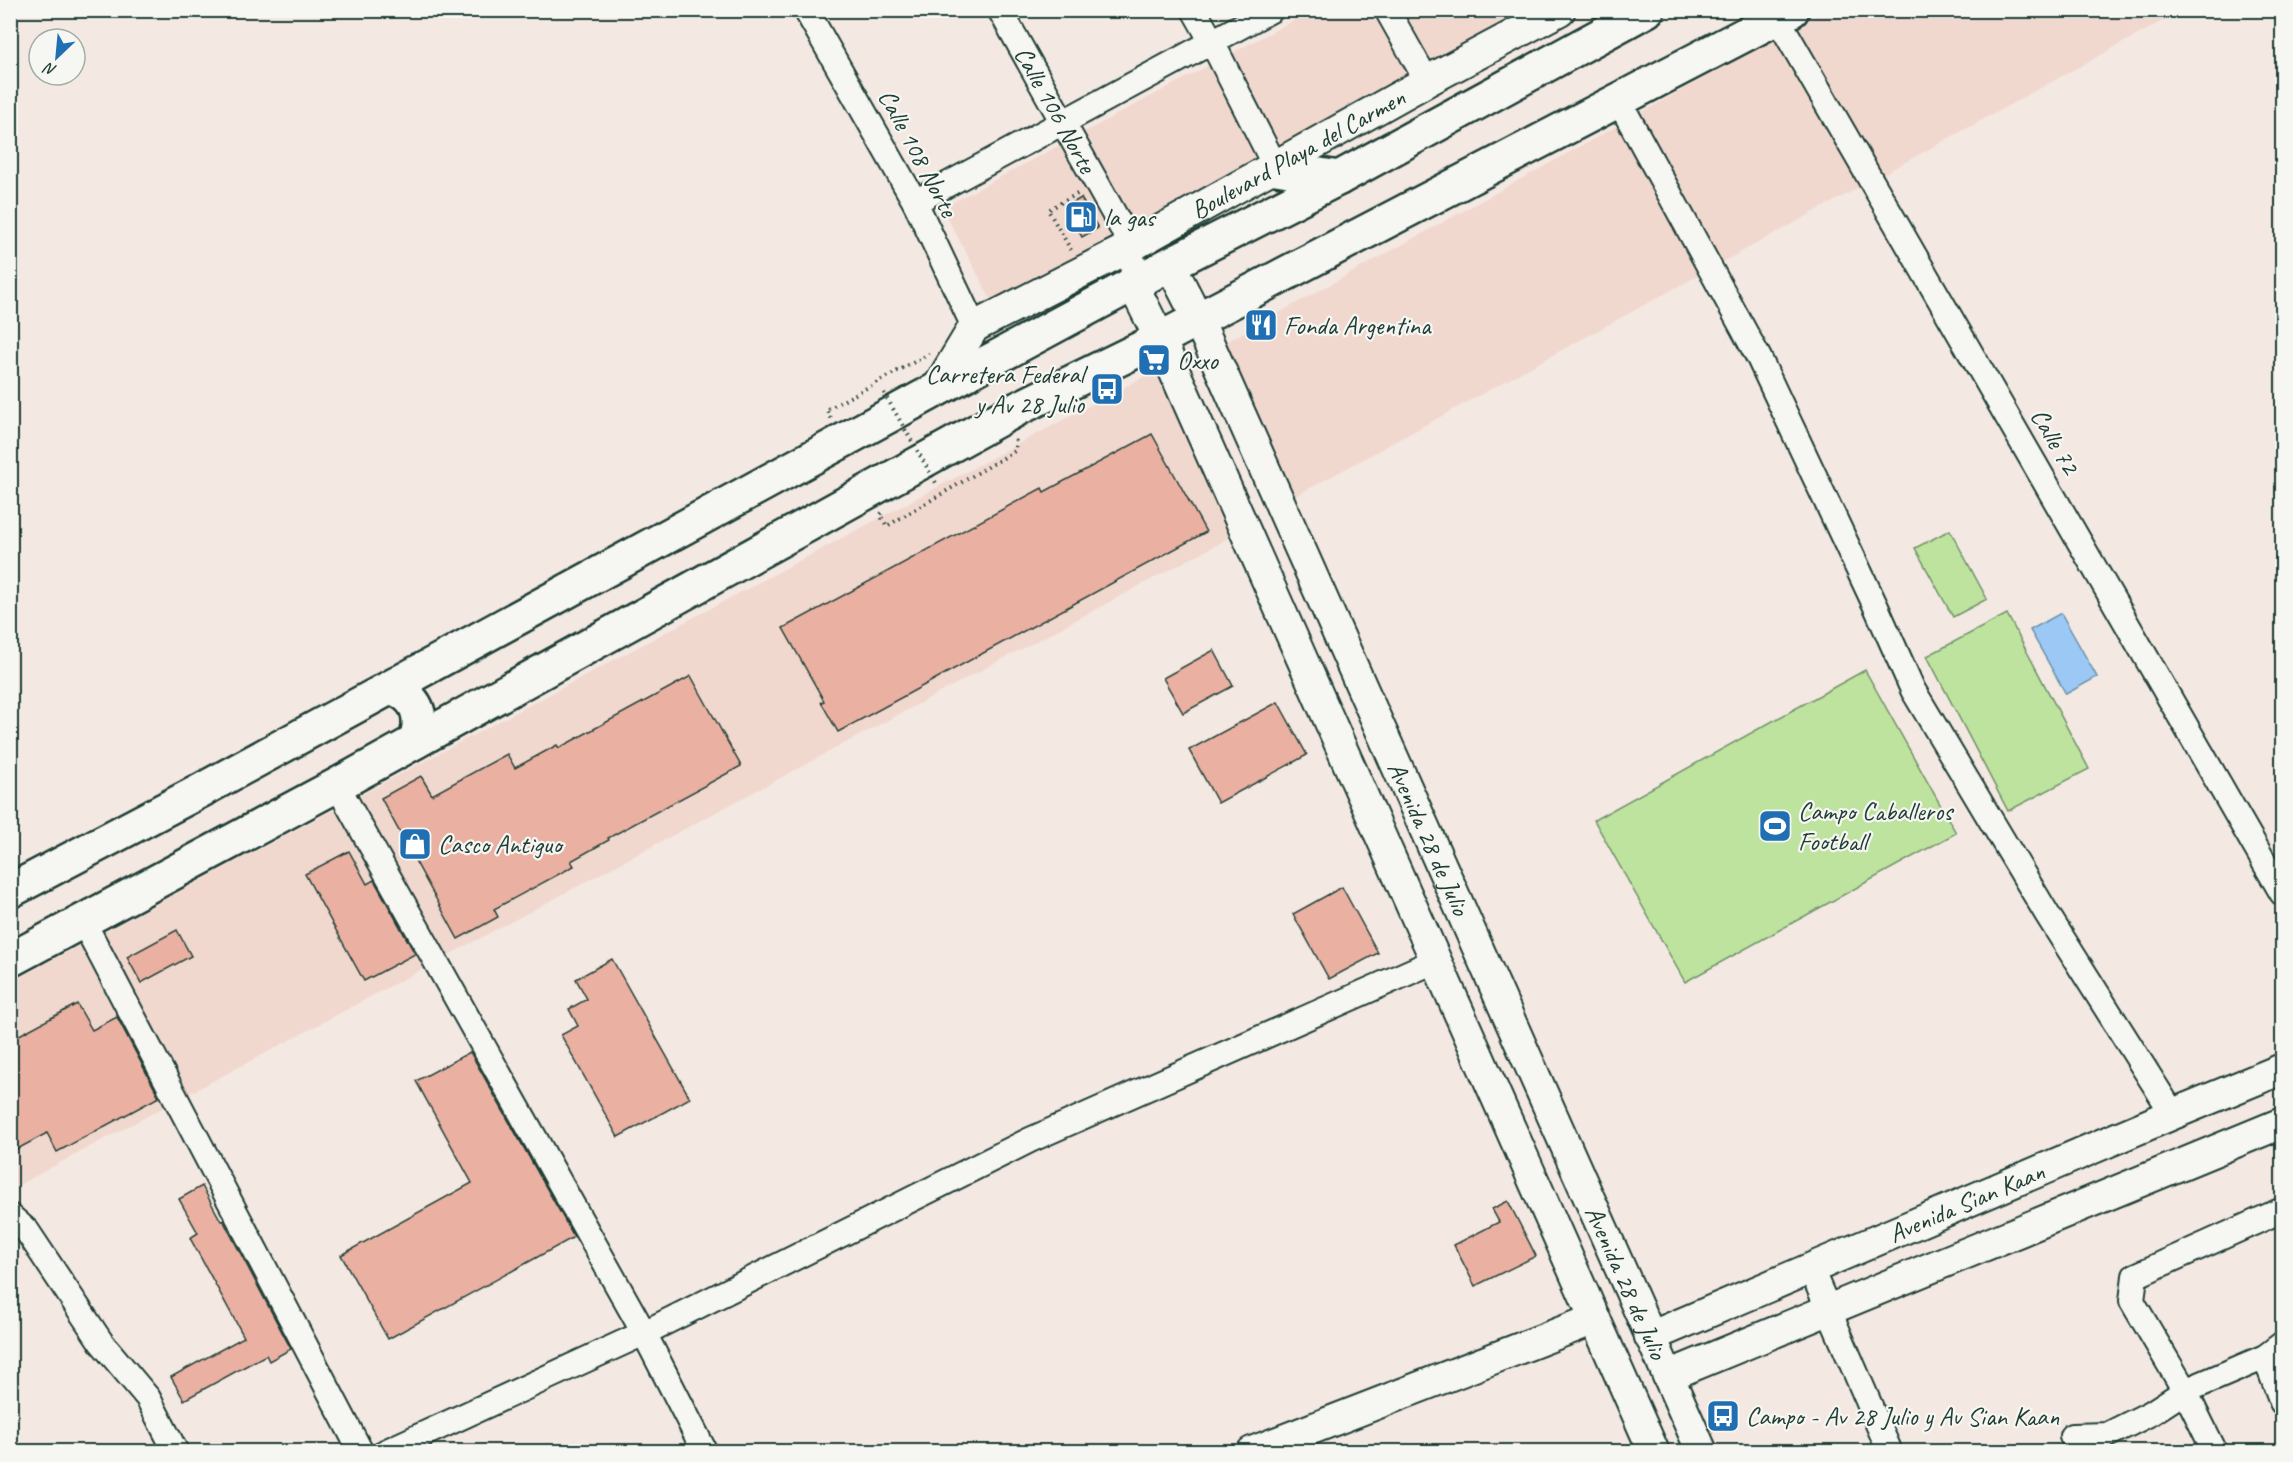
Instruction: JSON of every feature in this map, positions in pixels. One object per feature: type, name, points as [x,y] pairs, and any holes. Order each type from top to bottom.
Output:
[{"type":"highway","points":[[10,891],[392,687],[1170,264],[1339,177],[1647,10]]},
{"type":"highway","points":[[10,960],[337,785],[1017,409],[1160,339],[1785,15]]},
{"type":"highway","points":[[1276,168],[1339,177]]},
{"type":"highway","points":[[392,687],[404,692],[414,702],[419,714],[420,728],[416,741]]},
{"type":"main road","name":"Boulevard Playa del Carmen","points":[[966,338],[1082,272],[1276,168],[1427,81],[1560,10]]},
{"type":"main road","name":"Avenida 28 de Julio","points":[[1170,264],[1198,319],[1702,1452]]},
{"type":"main road","name":"Calle 106 Norte","points":[[1133,285],[1160,339]]},
{"type":"main road","points":[[936,390],[966,338]]},
{"type":"main road","name":"Avenida 28 de Julio","points":[[1160,339],[1654,1452]]},
{"type":"main road","name":"Avenida Sian Kaan","points":[[1650,1337],[2283,1069]]},
{"type":"main road","points":[[1500,1104],[1503,1095],[1515,1084],[1522,1082],[1538,1086]]},
{"type":"main road","name":"Avenida Sian Kaan","points":[[1668,1376],[2283,1123]]},
{"type":"main road","points":[[1252,1452],[1595,1319]]},
{"type":"street","name":"Calle 108 Norte","points":[[806,10],[915,202],[966,338]]},
{"type":"street","name":"Calle 106 Norte","points":[[1000,10],[1132,246],[1133,285]]},
{"type":"street","points":[[1194,10],[1276,168]]},
{"type":"street","points":[[915,202],[1271,10]]},
{"type":"street","points":[[1387,10],[1427,81]]},
{"type":"street","name":"Calle 72","points":[[1785,15],[2283,893]]},
{"type":"street","points":[[1619,101],[1759,357],[1913,690],[2054,924],[2173,1114]]},
{"type":"street","points":[[1132,246],[1170,264]]},
{"type":"street","points":[[337,785],[644,1333],[705,1452]]},
{"type":"street","points":[[83,921],[361,1452]]},
{"type":"street","points":[[385,1452],[644,1333],[1030,1140],[1437,960]]},
{"type":"street","points":[[2215,1452],[2185,1391],[2132,1300],[2135,1276],[2283,1210]]},
{"type":"street","points":[[10,1216],[27,1231],[101,1342],[148,1398],[176,1452]]},
{"type":"street","points":[[1811,1269],[1890,1452]]},
{"type":"street","points":[[2072,1436],[2110,1443],[2185,1391],[2274,1351],[2283,1402]]},
{"type":"path","points":[[1082,272],[1048,210],[1096,184]]},
{"type":"path","points":[[832,420],[826,410],[932,352],[966,338]]},
{"type":"path","points":[[874,398],[884,393],[936,483],[926,488]]},
{"type":"path","points":[[889,509],[880,514],[887,526],[1015,451],[1017,409]]},
{"type":"shaded area","points":[[1311,11],[1543,11],[994,305],[942,208]]},
{"type":"shaded area","points":[[1825,11],[2181,11],[1294,497],[1226,342]]},
{"type":"shaded area","points":[[1164,366],[1231,537],[11,1189],[11,982]]},
{"type":"green space","points":[[1950,530],[1987,599],[1953,617],[1915,548]]},
{"type":"green space","points":[[2007,614],[2089,769],[2008,811],[1927,656]]},
{"type":"green space","name":"Campo Caballeros Football","points":[[1865,670],[1956,833],[1685,982],[1594,820]]},
{"type":"water","points":[[2061,613],[2097,677],[2066,694],[2030,630]]},
{"type":"building","name":"la gas","points":[[1081,198],[1098,228],[1082,237],[1065,207]]},
{"type":"building","points":[[1152,434],[1206,532],[838,732],[821,702],[824,701],[783,628],[1042,488],[1044,492]]},
{"type":"building","points":[[1214,650],[1233,686],[1183,713],[1163,678]]},
{"type":"building","points":[[691,676],[741,766],[608,838],[609,840],[571,861],[574,866],[494,909],[498,917],[458,939],[381,798],[421,776],[432,795],[507,754],[515,768],[557,745],[559,748]]},
{"type":"building","points":[[1278,702],[1307,755],[1218,803],[1189,750]]},
{"type":"building","points":[[349,851],[367,884],[374,880],[415,954],[364,981],[305,874]]},
{"type":"building","points":[[1342,887],[1378,953],[1329,979],[1293,914]]},
{"type":"building","points":[[177,930],[191,956],[141,983],[127,957]]},
{"type":"building","points":[[612,959],[690,1098],[618,1137],[561,1035],[578,1026],[569,1009],[587,999],[576,979]]},
{"type":"building","points":[[77,1004],[92,1030],[117,1017],[159,1097],[57,1152],[47,1133],[10,1153],[10,1040]]},
{"type":"building","points":[[470,1052],[574,1237],[388,1339],[341,1255],[472,1183],[416,1081]]},
{"type":"building","points":[[202,1186],[221,1221],[223,1220],[291,1349],[269,1361],[266,1355],[184,1400],[171,1377],[244,1337],[190,1238],[198,1233],[179,1199]]},
{"type":"building","points":[[1508,1201],[1536,1256],[1475,1286],[1454,1245],[1499,1222],[1492,1209]]},
{"type":"place","name":"la gas","points":[[1081,217]]},
{"type":"place","name":"Fonda Argentina","points":[[1261,325]]},
{"type":"place","name":"Oxxo","points":[[1154,360]]},
{"type":"place","name":"Carretera Federal y Av 28 Julio","points":[[1107,389]]},
{"type":"place","name":"Campo Caballeros Football","points":[[1775,826]]},
{"type":"place","name":"Casco Antiguo","points":[[415,844]]},
{"type":"place","name":"Campo - Av 28 Julio y Av Sian Kaan","points":[[1723,1416]]}]
